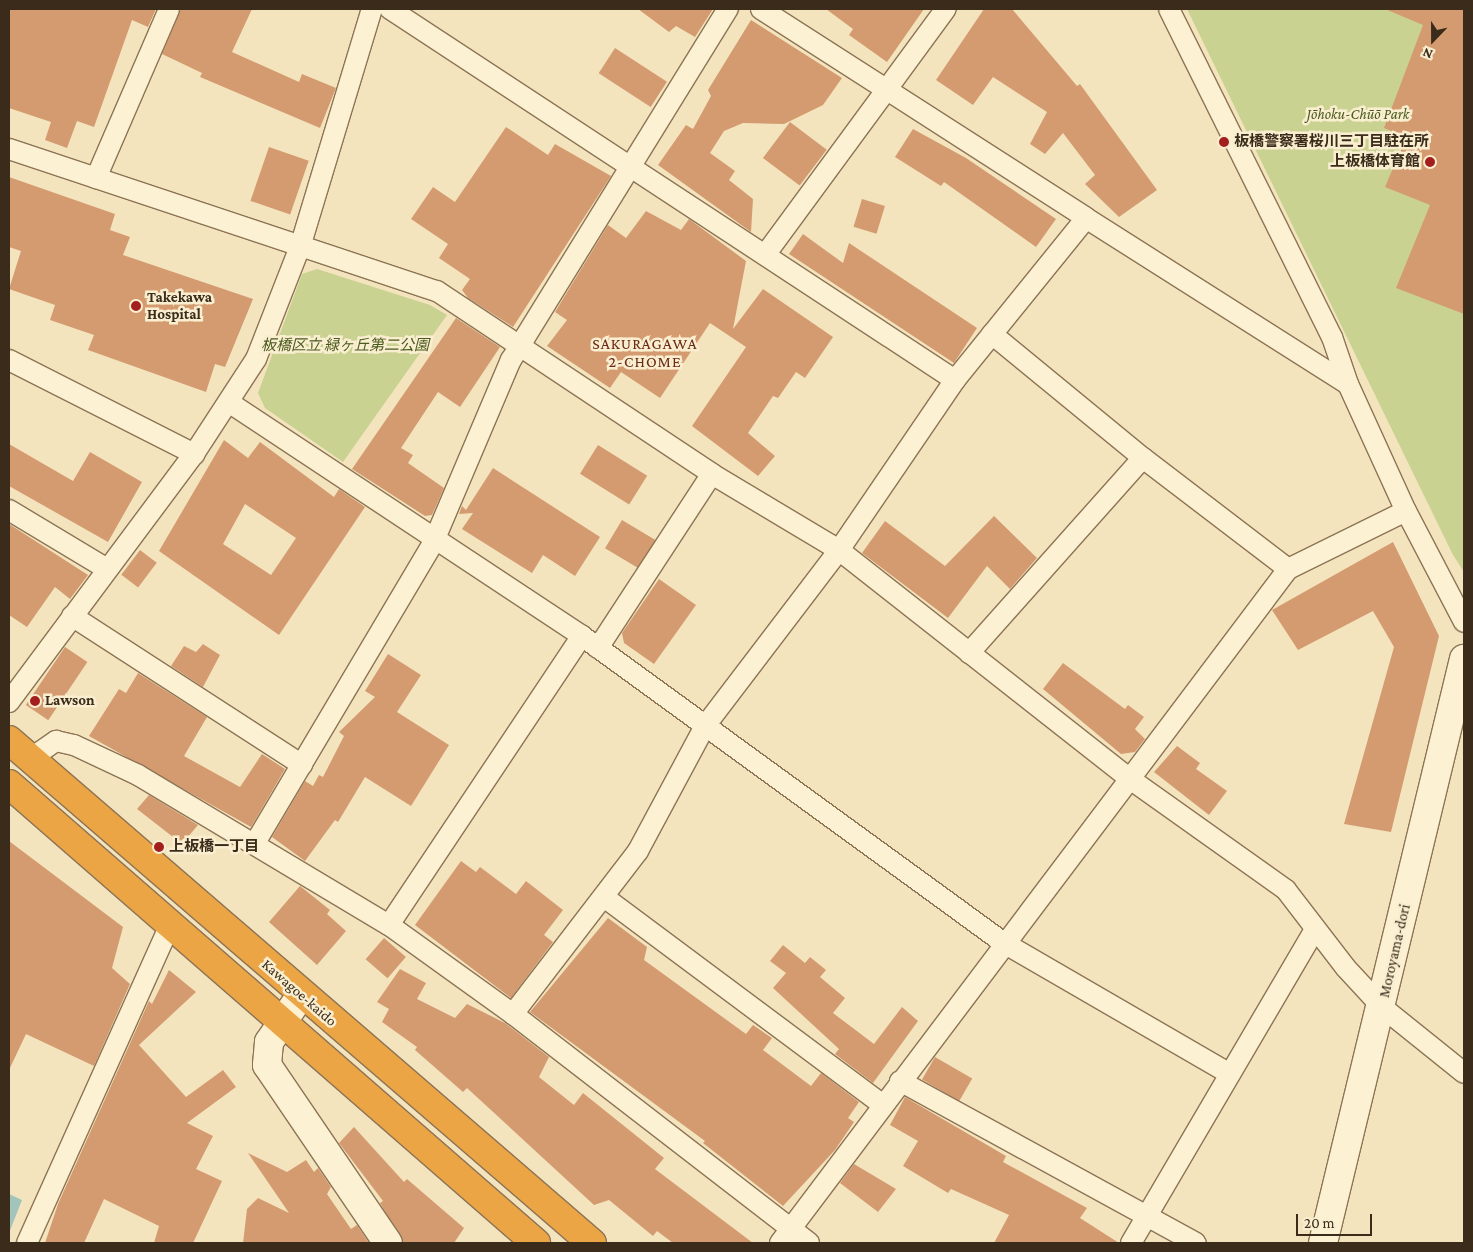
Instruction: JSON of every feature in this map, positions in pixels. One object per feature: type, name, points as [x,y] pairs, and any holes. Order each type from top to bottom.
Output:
[{"type":"highway","name":"Kawagoe-kaido","points":[[9,740],[301,995],[592,1243]]},
{"type":"highway","points":[[9,784],[536,1243]]},
{"type":"street","points":[[96,178],[169,9]]},
{"type":"street","points":[[9,702],[194,454],[230,403],[256,359],[300,247],[372,9]]},
{"type":"street","points":[[390,9],[955,380]]},
{"type":"street","points":[[255,843],[434,541],[520,346],[728,9]]},
{"type":"street","points":[[762,9],[1348,384]]},
{"type":"street","points":[[765,255],[946,9]]},
{"type":"street","points":[[1169,9],[1332,337],[1348,384],[1406,511],[1464,622]]},
{"type":"street","points":[[9,149],[437,291],[712,474],[839,550],[1130,779],[1286,890],[1315,929],[1382,1007],[1464,1073]]},
{"type":"street","points":[[513,1014],[638,852],[705,726],[839,550],[955,380],[1086,218]]},
{"type":"street","points":[[992,334],[1144,458],[1288,569]]},
{"type":"street","points":[[9,360],[194,454]]},
{"type":"street","points":[[230,403],[434,541],[590,642],[1004,943],[1230,1074]]},
{"type":"street","points":[[969,654],[1144,458]]},
{"type":"street","points":[[389,925],[712,474]]},
{"type":"street","points":[[9,510],[107,569]]},
{"type":"street","points":[[785,1236],[1004,943],[1288,569],[1406,511]]},
{"type":"street","points":[[72,616],[302,765]]},
{"type":"street","name":"Moroyama-dori","points":[[1323,1243],[1382,1007],[1464,659]]},
{"type":"street","points":[[30,759],[63,740],[138,775],[255,843],[389,925],[513,1014],[785,1236],[809,1243]]},
{"type":"street","points":[[604,897],[883,1105]]},
{"type":"street","points":[[27,1243],[170,925]]},
{"type":"street","points":[[1131,1243],[1315,929]]},
{"type":"street","points":[[301,995],[280,1020],[267,1049],[267,1065],[388,1243]]},
{"type":"street","points":[[900,1081],[1196,1243]]},
{"type":"green space","name":"Jōhoku-Chūō Park","points":[[1187,9],[1464,9],[1464,572],[1453,555]]},
{"type":"green space","name":"板橋区立 緑ヶ丘第二公園","points":[[317,269],[430,305],[447,315],[343,462],[265,408],[258,393],[302,274]]},
{"type":"water","points":[[9,1194],[22,1200],[9,1233]]},
{"type":"building","points":[[9,9],[156,9],[148,27],[132,20],[94,127],[77,121],[67,148],[45,140],[51,122],[9,108]]},
{"type":"building","points":[[181,9],[252,9],[232,52],[299,82],[302,74],[336,88],[320,128],[200,77],[202,73],[162,54]]},
{"type":"building","points":[[638,9],[713,9],[695,37],[676,26],[669,32]]},
{"type":"building","points":[[826,9],[924,9],[887,62],[849,35],[853,29]]},
{"type":"building","points":[[984,9],[1012,9],[1077,86],[1080,84],[1157,190],[1119,217],[1085,184],[1095,175],[1063,133],[1045,154],[1030,144],[1047,112],[993,77],[973,105],[936,80]]},
{"type":"building","name":"上板橋体育館","points":[[1385,9],[1464,9],[1464,314],[1396,288],[1430,205],[1385,187],[1406,137],[1384,128],[1423,25]]},
{"type":"building","points":[[751,20],[842,78],[823,105],[784,124],[743,123],[724,131],[710,153],[735,171],[729,180],[753,199],[751,232],[658,165],[686,125],[693,129],[711,96],[708,90]]},
{"type":"building","points":[[615,48],[667,82],[651,107],[599,73]]},
{"type":"building","points":[[790,122],[827,150],[800,186],[763,158]]},
{"type":"building","points":[[506,127],[548,155],[555,144],[611,176],[513,327],[468,298],[462,290],[470,279],[439,258],[448,244],[411,219],[433,187],[455,202]]},
{"type":"building","points":[[913,129],[966,158],[1056,219],[1036,247],[944,182],[941,186],[895,157]]},
{"type":"building","points":[[269,147],[309,161],[290,215],[250,201]]},
{"type":"building","points":[[9,177],[115,214],[110,230],[130,237],[123,255],[253,299],[225,367],[215,364],[206,392],[88,350],[94,335],[50,320],[55,305],[9,289],[21,251],[9,247]]},
{"type":"building","points":[[862,199],[885,206],[876,234],[854,227]]},
{"type":"building","points":[[646,211],[681,230],[689,219],[746,261],[733,329],[763,289],[833,337],[805,378],[796,372],[778,398],[773,396],[748,433],[775,456],[758,476],[692,426],[746,347],[710,323],[660,398],[621,372],[610,388],[547,346],[567,320],[555,312],[608,225],[626,238]]},
{"type":"building","points":[[803,234],[843,263],[849,243],[977,328],[954,363],[789,254]]},
{"type":"building","points":[[456,318],[500,347],[460,407],[438,392],[401,448],[413,455],[408,463],[444,488],[432,515],[425,516],[352,469]]},
{"type":"building","points":[[224,440],[248,458],[260,442],[334,497],[339,489],[365,507],[279,635],[159,551]],"holes":[[[245,504],[296,538],[271,575],[223,544]]]},
{"type":"building","points":[[9,444],[73,481],[90,452],[142,482],[108,542],[9,486]]},
{"type":"building","points":[[598,445],[647,476],[629,505],[580,474]]},
{"type":"building","points":[[493,468],[600,537],[575,576],[543,555],[532,573],[462,529],[473,513],[459,514],[462,506],[466,510]]},
{"type":"building","points":[[994,516],[1037,558],[1010,589],[987,566],[948,618],[862,553],[885,521],[945,566]]},
{"type":"building","points":[[622,520],[655,540],[638,568],[605,548]]},
{"type":"building","points":[[9,524],[88,575],[70,599],[55,587],[27,627],[9,615]]},
{"type":"building","points":[[1393,542],[1439,636],[1391,832],[1344,824],[1394,647],[1373,611],[1298,650],[1272,610]]},
{"type":"building","points":[[140,550],[157,563],[138,587],[121,575]]},
{"type":"building","points":[[659,579],[696,605],[654,664],[624,643],[622,633]]},
{"type":"building","points":[[203,644],[220,655],[203,687],[171,666],[184,646],[196,652]]},
{"type":"building","points":[[65,647],[87,662],[48,720],[26,705]]},
{"type":"building","points":[[388,654],[421,675],[397,712],[449,745],[411,806],[365,777],[338,822],[335,820],[305,861],[272,837],[305,781],[313,786],[319,775],[323,777],[344,736],[339,732],[375,697],[365,691]]},
{"type":"building","points":[[1063,663],[1125,709],[1128,705],[1144,717],[1135,729],[1145,739],[1135,752],[1121,754],[1043,689]]},
{"type":"building","points":[[138,673],[207,717],[184,756],[240,787],[262,754],[285,769],[251,827],[89,736],[119,689],[126,693]]},
{"type":"building","points":[[1177,746],[1200,763],[1196,769],[1227,791],[1209,815],[1154,772]]},
{"type":"building","points":[[149,795],[198,825],[182,844],[137,809]]},
{"type":"building","points":[[9,841],[123,927],[112,968],[130,984],[94,1066],[26,1034],[9,1070]]},
{"type":"building","points":[[461,861],[476,872],[480,867],[516,894],[526,881],[563,910],[544,935],[553,942],[511,998],[415,925]]},
{"type":"building","points":[[300,886],[330,910],[327,914],[346,931],[317,965],[269,922]]},
{"type":"building","points":[[608,918],[647,947],[644,960],[746,1034],[753,1025],[772,1038],[763,1050],[811,1086],[821,1073],[859,1102],[848,1118],[854,1122],[835,1150],[783,1206],[703,1143],[705,1141],[530,1012]]},
{"type":"building","points":[[384,938],[406,957],[388,978],[366,959]]},
{"type":"building","points":[[783,945],[805,963],[810,957],[826,970],[820,977],[845,998],[833,1013],[874,1044],[902,1007],[918,1021],[873,1083],[835,1054],[839,1049],[773,988],[786,973],[770,961]]},
{"type":"building","points":[[400,969],[426,983],[417,999],[455,1018],[467,1004],[505,1023],[549,1057],[539,1077],[574,1105],[583,1093],[664,1158],[655,1169],[753,1243],[673,1243],[657,1231],[653,1236],[609,1200],[594,1205],[467,1088],[463,1092],[415,1050],[417,1047],[382,1022],[389,1009],[377,1002]]},
{"type":"building","points":[[169,970],[196,992],[139,1045],[186,1097],[223,1070],[236,1087],[187,1123],[213,1136],[196,1169],[222,1181],[193,1243],[154,1243],[159,1226],[104,1199],[84,1243],[45,1243],[58,1204],[149,1001],[152,1004]]},
{"type":"building","points":[[935,1057],[972,1078],[959,1101],[922,1080]]},
{"type":"building","points":[[905,1097],[1006,1156],[1003,1162],[1087,1208],[1080,1218],[1119,1243],[994,1243],[1009,1215],[951,1189],[948,1193],[903,1166],[918,1141],[890,1125]]},
{"type":"building","points":[[354,1127],[404,1182],[407,1179],[464,1228],[454,1243],[403,1243],[380,1203],[383,1201],[339,1143]]},
{"type":"building","points":[[248,1153],[287,1172],[306,1160],[314,1172],[318,1168],[331,1187],[327,1194],[351,1229],[357,1225],[369,1243],[243,1243],[247,1209],[258,1198],[289,1213]]},
{"type":"building","points":[[854,1164],[896,1189],[878,1212],[840,1183]]},
{"type":"place","name":"板橋警察署桜川三丁目駐在所","points":[[1224,142]]},
{"type":"place","name":"上板橋体育館","points":[[1430,162]]},
{"type":"place","name":"Takekawa Hospital","points":[[136,306]]},
{"type":"place","name":"Lawson","points":[[35,701]]},
{"type":"place","name":"上板橋一丁目","points":[[159,847]]},
{"type":"district","name":"SAKURAGAWA 2-CHOME","points":[[645,353]]}]
